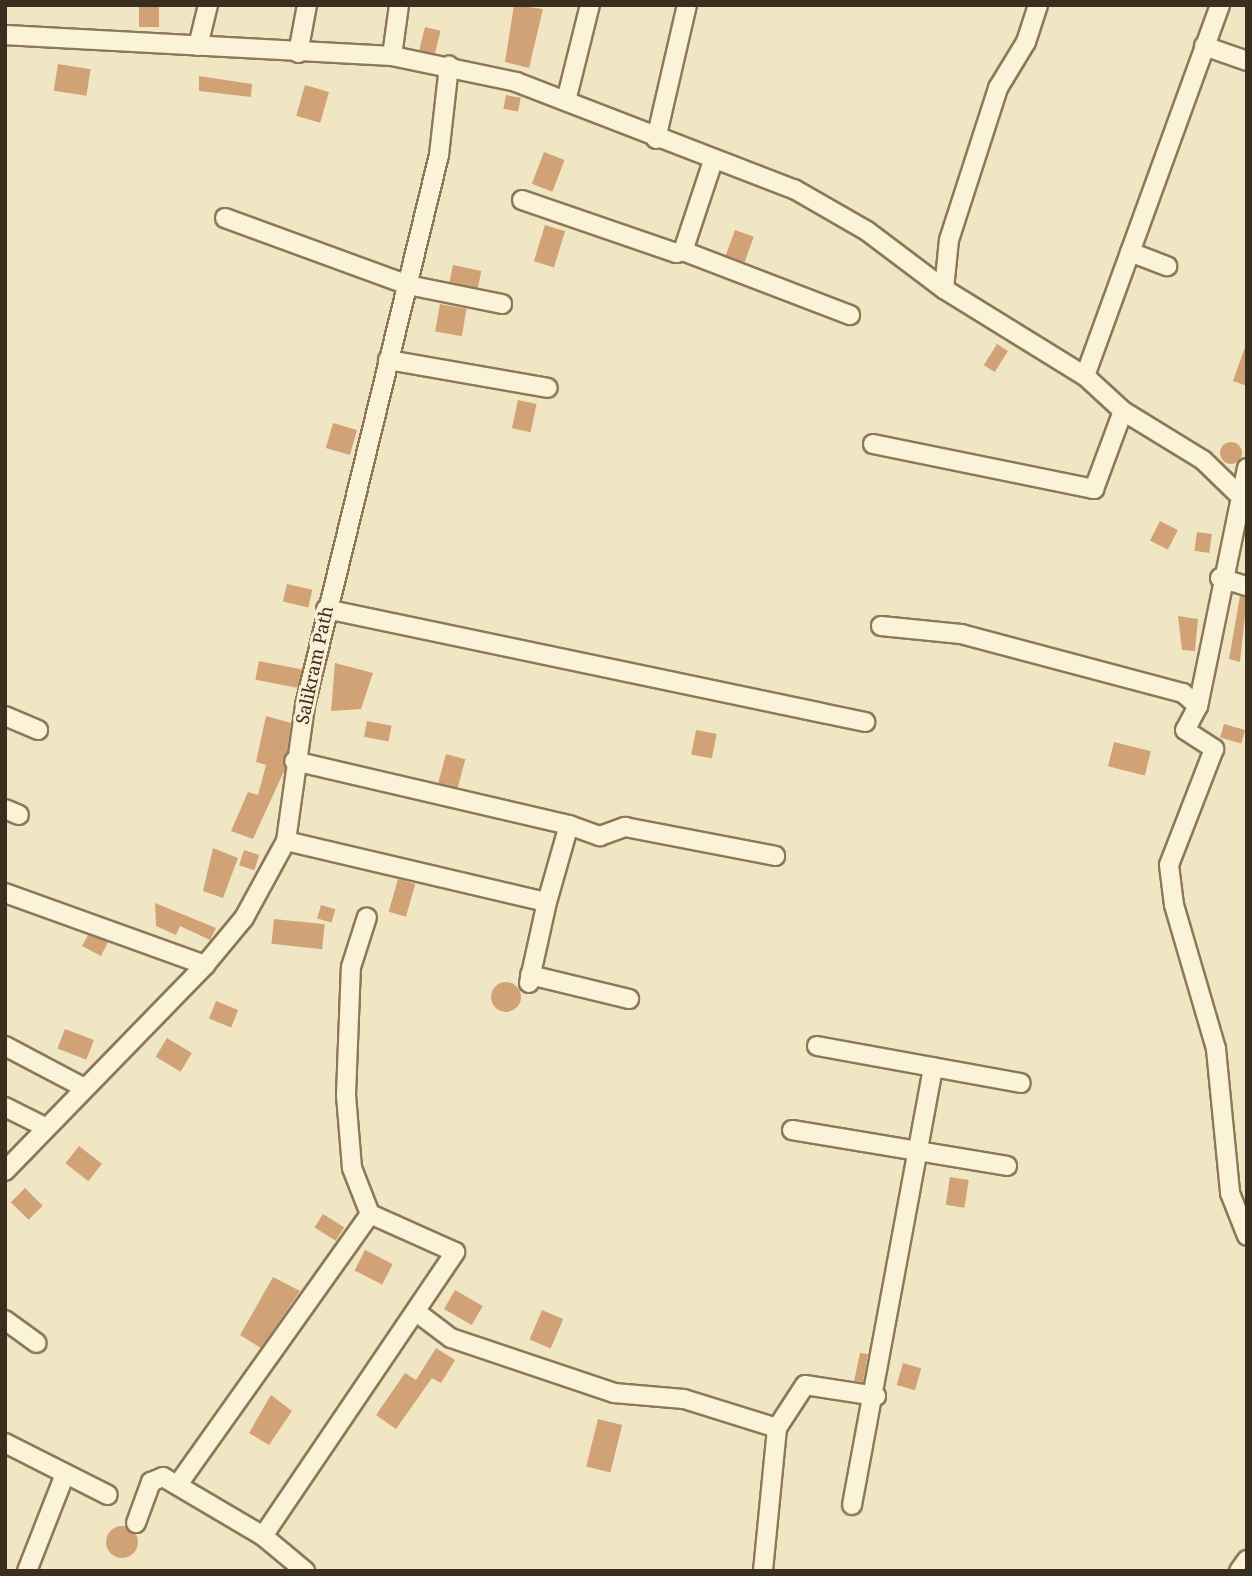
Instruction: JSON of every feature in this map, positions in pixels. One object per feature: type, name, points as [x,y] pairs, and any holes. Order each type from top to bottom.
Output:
[{"type":"street","points":[[198,47],[208,5]]},
{"type":"street","points":[[298,53],[307,5]]},
{"type":"street","points":[[392,56],[399,5]]},
{"type":"street","points":[[566,101],[590,5]]},
{"type":"street","points":[[656,139],[687,5]]},
{"type":"street","points":[[944,289],[949,240],[998,88],[1026,42],[1038,5]]},
{"type":"street","points":[[1085,376],[1220,5]]},
{"type":"street","points":[[5,35],[392,56],[449,66],[566,101],[656,139],[794,189],[867,231],[944,289],[1085,376],[1123,411],[1203,460],[1237,493]]},
{"type":"street","points":[[1204,46],[1247,61]]},
{"type":"street","name":"Salikram Path","points":[[5,1171],[81,1086],[205,965],[244,918],[286,841],[294,761],[326,609],[439,155],[449,66]]},
{"type":"street","points":[[683,250],[713,161]]},
{"type":"street","points":[[522,200],[683,250],[850,315]]},
{"type":"street","points":[[225,218],[408,285],[502,304]]},
{"type":"street","points":[[1129,252],[1167,266]]},
{"type":"street","points":[[388,360],[548,388]]},
{"type":"street","points":[[873,444],[1094,489],[1123,411]]},
{"type":"street","points":[[1247,468],[1237,493],[1198,706],[1185,730],[1214,749],[1169,864],[1174,905],[1216,1049],[1230,1193],[1247,1236]]},
{"type":"street","points":[[1220,578],[1247,586]]},
{"type":"street","points":[[326,609],[865,722]]},
{"type":"street","points":[[881,626],[961,634],[1183,693],[1198,706]]},
{"type":"street","points":[[5,716],[38,730]]},
{"type":"street","points":[[294,761],[569,825],[600,836],[625,827],[775,856]]},
{"type":"street","points":[[569,825],[529,979],[629,999]]},
{"type":"street","points":[[286,841],[547,902]]},
{"type":"street","points":[[5,893],[205,965]]},
{"type":"street","points":[[263,1536],[419,1314],[455,1252],[370,1214],[352,1168],[346,1095],[351,967],[368,916]]},
{"type":"street","points":[[5,1046],[81,1086]]},
{"type":"street","points":[[817,1046],[1021,1083]]},
{"type":"street","points":[[852,1505],[876,1396],[933,1067]]},
{"type":"street","points":[[5,1107],[43,1126]]},
{"type":"street","points":[[792,1130],[916,1153],[1007,1166]]},
{"type":"street","points":[[179,1483],[370,1214]]},
{"type":"street","points":[[419,1314],[451,1338],[614,1392],[684,1399],[777,1428]]},
{"type":"street","points":[[5,1320],[37,1343]]},
{"type":"street","points":[[763,1571],[777,1428],[805,1385],[876,1396]]},
{"type":"street","points":[[5,1443],[108,1495]]},
{"type":"street","points":[[27,1571],[65,1474]]},
{"type":"street","points":[[136,1523],[151,1482],[163,1477],[179,1483],[263,1536],[305,1571]]},
{"type":"street","points":[[1239,1571],[1247,1560]]},
{"type":"building","points":[[139,5],[159,5],[159,27],[139,27]]},
{"type":"building","points":[[514,5],[543,9],[529,68],[505,62]]},
{"type":"building","points":[[425,27],[441,31],[435,54],[419,50]]},
{"type":"building","points":[[58,64],[91,69],[86,96],[54,91]]},
{"type":"building","points":[[199,76],[252,84],[251,97],[199,91]]},
{"type":"building","points":[[305,85],[329,92],[320,123],[296,116]]},
{"type":"building","points":[[506,95],[521,98],[518,112],[503,109]]},
{"type":"building","points":[[544,152],[565,160],[552,192],[532,184]]},
{"type":"building","points":[[545,225],[565,231],[554,267],[534,261]]},
{"type":"building","points":[[735,230],[754,237],[745,262],[726,255]]},
{"type":"building","points":[[453,265],[481,271],[478,288],[449,282]]},
{"type":"building","points":[[440,304],[467,309],[462,336],[435,332]]},
{"type":"building","points":[[997,344],[1008,351],[995,372],[984,365]]},
{"type":"building","points":[[1247,347],[1247,386],[1233,381]]},
{"type":"building","points":[[518,400],[537,404],[531,432],[512,428]]},
{"type":"building","points":[[333,423],[357,430],[350,455],[326,448]]},
{"type":"building","points":[[1231,442],[1239,445],[1242,453],[1239,461],[1231,464],[1223,461],[1220,453],[1223,445]]},
{"type":"building","points":[[1160,521],[1178,530],[1168,550],[1150,541]]},
{"type":"building","points":[[1197,532],[1212,534],[1209,553],[1194,551]]},
{"type":"building","points":[[287,584],[312,590],[308,607],[283,602]]},
{"type":"building","points":[[1240,596],[1247,597],[1240,662],[1229,659]]},
{"type":"building","points":[[1178,616],[1198,619],[1195,651],[1182,650]]},
{"type":"building","points":[[259,661],[302,669],[299,688],[255,680]]},
{"type":"building","points":[[335,663],[373,673],[361,709],[331,711]]},
{"type":"building","points":[[266,716],[291,723],[285,769],[253,839],[231,831],[248,792],[258,795],[266,765],[256,762]]},
{"type":"building","points":[[367,721],[392,726],[388,741],[364,737]]},
{"type":"building","points":[[1224,724],[1245,730],[1241,744],[1220,737]]},
{"type":"building","points":[[696,730],[717,734],[712,759],[691,755]]},
{"type":"building","points":[[1114,742],[1151,751],[1145,775],[1108,766]]},
{"type":"building","points":[[446,754],[465,759],[458,788],[438,783]]},
{"type":"building","points":[[213,848],[238,858],[223,898],[203,891]]},
{"type":"building","points":[[244,850],[259,855],[254,870],[239,865]]},
{"type":"building","points":[[398,879],[415,884],[406,917],[389,912]]},
{"type":"building","points":[[155,903],[216,928],[210,940],[180,926],[176,935],[156,926]]},
{"type":"building","points":[[321,905],[335,909],[332,923],[317,918]]},
{"type":"building","points":[[274,919],[325,924],[322,949],[271,944]]},
{"type":"building","points":[[88,935],[108,942],[101,956],[82,946]]},
{"type":"building","points":[[506,982],[512,983],[520,991],[520,1003],[512,1011],[506,1012],[500,1011],[492,1003],[491,997],[492,991],[500,983]]},
{"type":"building","points":[[216,1001],[238,1010],[231,1028],[209,1019]]},
{"type":"building","points":[[65,1029],[94,1040],[86,1060],[57,1049]]},
{"type":"building","points":[[167,1038],[192,1053],[181,1072],[156,1057]]},
{"type":"building","points":[[79,1146],[102,1164],[88,1181],[65,1163]]},
{"type":"building","points":[[950,1177],[969,1180],[964,1208],[946,1205]]},
{"type":"building","points":[[25,1188],[43,1206],[29,1220],[11,1202]]},
{"type":"building","points":[[323,1214],[344,1227],[336,1241],[315,1228]]},
{"type":"building","points":[[365,1250],[393,1264],[382,1285],[355,1270]]},
{"type":"building","points":[[273,1277],[300,1291],[261,1348],[240,1335]]},
{"type":"building","points":[[455,1290],[483,1306],[472,1325],[444,1309]]},
{"type":"building","points":[[542,1310],[563,1319],[551,1348],[529,1339]]},
{"type":"building","points":[[436,1348],[455,1360],[441,1383],[432,1378],[396,1429],[376,1415],[405,1373],[416,1380]]},
{"type":"building","points":[[860,1353],[868,1354],[863,1382],[854,1381]]},
{"type":"building","points":[[903,1363],[921,1368],[915,1390],[897,1385]]},
{"type":"building","points":[[271,1395],[292,1411],[269,1445],[249,1433]]},
{"type":"building","points":[[598,1419],[622,1425],[610,1473],[586,1467]]},
{"type":"building","points":[[122,1526],[133,1531],[138,1542],[133,1553],[122,1558],[111,1553],[106,1542],[111,1531]]}]
